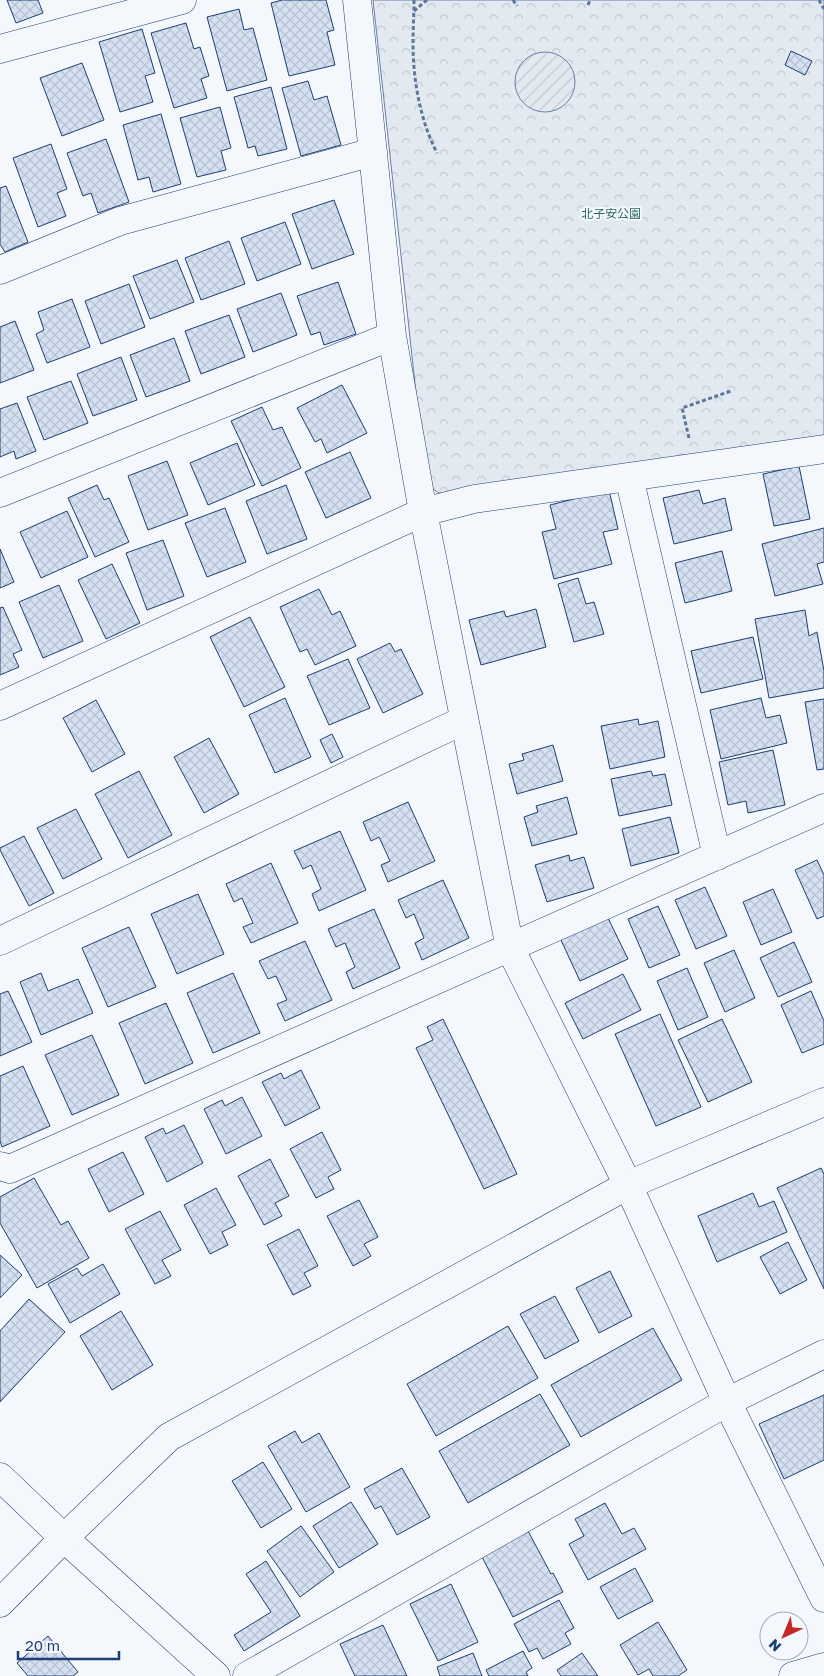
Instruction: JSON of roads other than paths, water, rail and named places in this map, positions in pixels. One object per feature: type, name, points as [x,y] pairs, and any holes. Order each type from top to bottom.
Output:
[{"type":"street","points":[[0,49],[182,0]]},
{"type":"street","points":[[357,0],[392,336],[423,512],[510,948],[628,1185],[727,1402],[824,1598]]},
{"type":"street","points":[[0,270],[120,221],[373,152]]},
{"type":"street","points":[[0,493],[392,336]]},
{"type":"street","points":[[0,706],[423,512],[474,499],[824,449]]},
{"type":"street","points":[[629,477],[717,856]]},
{"type":"street","points":[[0,940],[464,720]]},
{"type":"street","points":[[0,1166],[10,1169],[824,808]]},
{"type":"street","points":[[0,1603],[64,1538],[169,1437],[628,1185],[824,1102]]},
{"type":"street","points":[[247,1676],[727,1402],[824,1354]]},
{"type":"street","points":[[0,1477],[216,1676]]},
{"type":"street","points":[[793,1676],[824,1667]]},
{"type":"park label","name":"北子安公園","points":[[611,213]]}]
